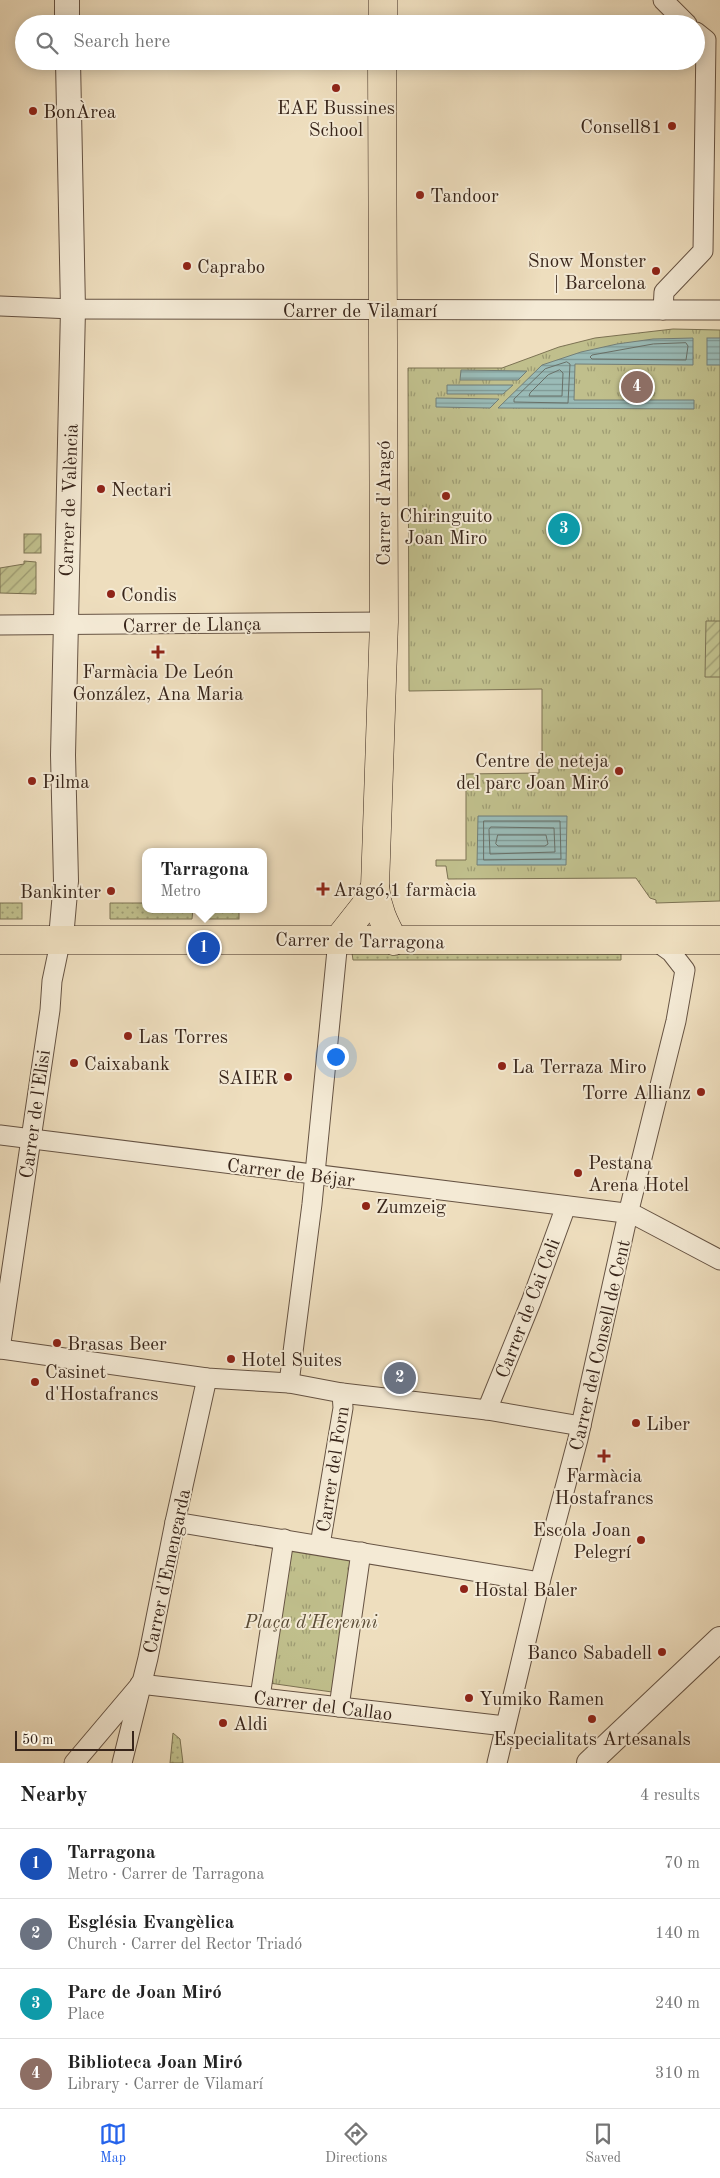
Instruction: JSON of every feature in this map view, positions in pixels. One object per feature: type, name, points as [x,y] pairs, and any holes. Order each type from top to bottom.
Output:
[{"type":"main road","points":[[383,0],[383,15]]},
{"type":"main road","name":"Carrer d'Aragó","points":[[382,70],[384,622],[375,887],[377,905],[383,922],[394,941]]},
{"type":"main road","points":[[338,940],[364,907],[375,887]]},
{"type":"main road","name":"Carrer de Tarragona","points":[[0,940],[61,938],[394,941],[720,940]]},
{"type":"street","points":[[67,0],[67,15]]},
{"type":"street","points":[[665,3],[678,15]]},
{"type":"street","points":[[664,310],[664,292],[703,251],[705,39]]},
{"type":"street","name":"Carrer de València","points":[[61,938],[66,882],[63,755],[73,310],[68,70]]},
{"type":"street","name":"Carrer de Vilamarí","points":[[0,306],[73,310],[720,310]]},
{"type":"street","name":"Carrer de Llança","points":[[0,625],[66,626],[384,622]]},
{"type":"street","name":"Carrer de l'Elisi","points":[[0,1349],[50,1010],[52,981],[61,938]]},
{"type":"street","name":"Carrer del Consell de Cent","points":[[497,1763],[540,1582],[582,1426],[628,1214],[676,1021],[685,970],[671,952],[652,939]]},
{"type":"street","points":[[289,1383],[314,1174],[338,940]]},
{"type":"street","name":"Carrer de Béjar","points":[[0,1135],[628,1214],[720,1260]]},
{"type":"street","name":"Carrer de Cai Celi","points":[[487,1410],[531,1302],[566,1206]]},
{"type":"street","points":[[0,1349],[207,1378],[289,1383],[342,1393],[487,1410],[582,1426]]},
{"type":"street","name":"Carrer d'Emengarda","points":[[122,1763],[140,1684],[148,1658],[175,1522],[207,1378]]},
{"type":"street","name":"Carrer del Forn","points":[[320,1545],[343,1408],[342,1393]]},
{"type":"street","points":[[175,1522],[540,1582]]},
{"type":"street","points":[[260,1697],[284,1540]]},
{"type":"street","points":[[339,1706],[361,1552]]},
{"type":"street","points":[[588,1763],[720,1639]]},
{"type":"street","points":[[74,1763],[140,1684]]},
{"type":"street","name":"Carrer del Callao","points":[[140,1684],[505,1726]]},
{"type":"green space","points":[[673,329],[720,330],[720,901],[656,903],[656,900],[650,898],[636,878],[448,879],[446,866],[436,866],[436,860],[466,860],[466,774],[539,773],[539,760],[542,760],[542,689],[409,691],[408,368],[502,368],[559,347],[595,338]]},
{"type":"green space","points":[[24,534],[41,534],[41,553],[24,553]]},
{"type":"green space","points":[[24,561],[36,562],[36,594],[0,593],[0,568],[24,564]]},
{"type":"green space","points":[[706,621],[720,621],[720,677],[705,677]]},
{"type":"green space","points":[[0,903],[22,903],[22,919],[0,919]]},
{"type":"green space","points":[[110,903],[142,903],[142,913],[193,913],[192,919],[110,919]]},
{"type":"green space","points":[[207,913],[239,913],[239,919],[207,919]]},
{"type":"green space","points":[[352,953],[621,954],[621,960],[353,960]]},
{"type":"green space","name":"Plaça d'Herenni","points":[[290,1549],[354,1558],[332,1692],[269,1683]]},
{"type":"green space","points":[[173,1733],[180,1739],[183,1763],[170,1763]]},
{"type":"water","points":[[693,338],[693,365],[575,364],[574,400],[694,400],[694,409],[498,408],[542,365],[581,352],[617,344],[653,339]]},
{"type":"water","points":[[707,338],[720,338],[720,365],[707,365]]},
{"type":"water","points":[[461,370],[527,371],[518,380],[460,380]]},
{"type":"water","points":[[447,385],[513,385],[503,394],[447,394]]},
{"type":"water","points":[[436,398],[499,399],[490,408],[436,407]]},
{"type":"water","points":[[478,816],[567,816],[566,865],[477,865]]},
{"type":"place","name":"EAE Bussines School","points":[[336,88]]},
{"type":"place","name":"BonÀrea","points":[[33,111]]},
{"type":"place","name":"Consell81","points":[[672,126]]},
{"type":"place","name":"Tandoor","points":[[420,195]]},
{"type":"place","name":"Caprabo","points":[[187,266]]},
{"type":"place","name":"Snow Monster | Barcelona","points":[[656,271]]},
{"type":"place","name":"Biblioteca Joan Miró","points":[[637,387]]},
{"type":"place","name":"Nectari","points":[[101,489]]},
{"type":"place","name":"Chiringuito Joan Miro","points":[[446,496]]},
{"type":"place","name":"Parc de Joan Miró","points":[[564,529]]},
{"type":"place","name":"Condis","points":[[111,594]]},
{"type":"place","name":"Farmàcia De León González, Ana Maria","points":[[158,652]]},
{"type":"place","name":"Centre de neteja del parc Joan Miró","points":[[619,771]]},
{"type":"place","name":"Pilma","points":[[32,781]]},
{"type":"place","name":"Aragó,1 farmàcia","points":[[323,889]]},
{"type":"place","name":"Bankinter","points":[[111,891]]},
{"type":"place","name":"Tarragona","points":[[204,948]]},
{"type":"place","name":"Las Torres","points":[[128,1036]]},
{"type":"place","name":"Caixabank","points":[[74,1063]]},
{"type":"place","name":"La Terraza Miro","points":[[502,1066]]},
{"type":"place","name":"SAIER","points":[[288,1077]]},
{"type":"place","name":"Torre Allianz","points":[[701,1092]]},
{"type":"place","name":"Pestana Arena Hotel","points":[[578,1173]]},
{"type":"place","name":"Zumzeig","points":[[366,1206]]},
{"type":"place","name":"Brasas Beer","points":[[57,1343]]},
{"type":"place","name":"Hotel Suites","points":[[231,1359]]},
{"type":"place","name":"Església Evangèlica","points":[[400,1378]]},
{"type":"place","name":"Casinet d'Hostafrancs","points":[[35,1382]]},
{"type":"place","name":"Liber","points":[[636,1423]]},
{"type":"place","name":"Farmàcia Hostafrancs","points":[[604,1456]]},
{"type":"place","name":"Escola Joan Pelegrí","points":[[641,1540]]},
{"type":"place","name":"Hostal Baler","points":[[464,1589]]},
{"type":"place","name":"Banco Sabadell","points":[[662,1652]]},
{"type":"place","name":"Yumiko Ramen","points":[[469,1698]]},
{"type":"place","name":"Especialitats Artesanals","points":[[592,1719]]},
{"type":"place","name":"Aldi","points":[[223,1723]]}]
